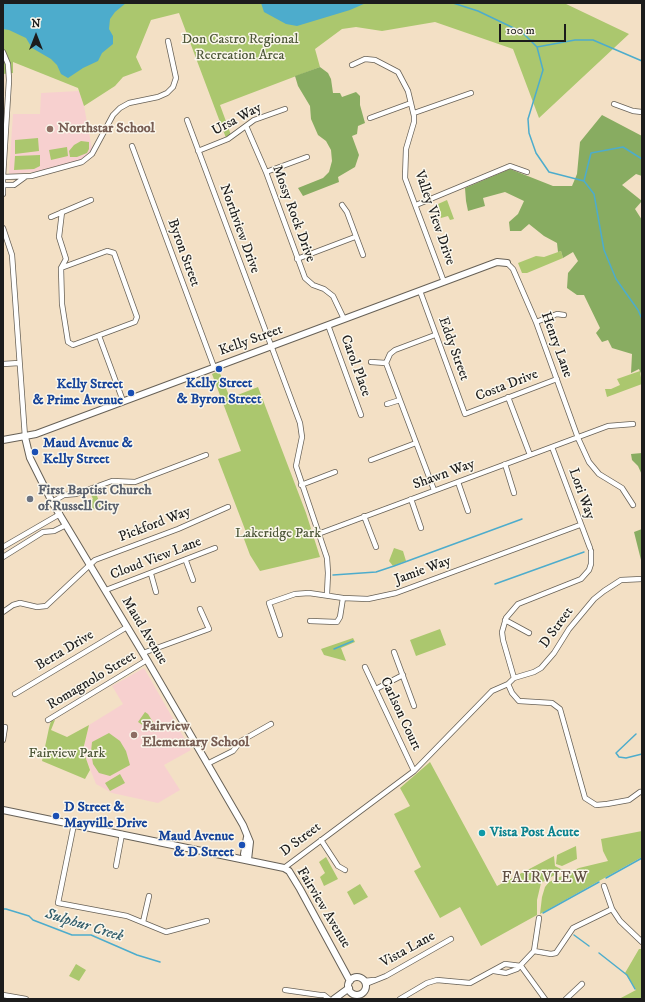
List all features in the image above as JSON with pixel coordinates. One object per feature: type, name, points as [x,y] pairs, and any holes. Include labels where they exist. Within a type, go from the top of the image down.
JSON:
[{"type":"street","points":[[3,177],[31,176],[82,162],[92,154],[113,115],[120,108],[129,103],[158,97],[167,93],[173,87],[176,78],[168,41]]},
{"type":"street","points":[[3,52],[8,64],[9,80],[3,194]]},
{"type":"street","name":"Valley View Drive","points":[[352,64],[365,59],[375,60],[398,72],[408,91],[414,113],[414,124],[406,149],[405,178],[444,282]]},
{"type":"street","points":[[3,78],[9,80]]},
{"type":"street","points":[[414,113],[470,93]]},
{"type":"street","points":[[370,118],[411,103]]},
{"type":"street","points":[[614,104],[632,111],[642,112]]},
{"type":"street","name":"Ursa Way","points":[[198,151],[228,139],[254,120],[285,109]]},
{"type":"street","name":"Northview Drive","points":[[187,120],[300,423],[302,437],[296,466],[301,485],[327,558],[327,594]]},
{"type":"street","name":"Mossy Rock Drive","points":[[246,126],[266,172],[305,278],[313,285],[324,289],[333,296],[344,319]]},
{"type":"street","name":"Byron Street","points":[[132,146],[214,367]]},
{"type":"street","points":[[266,172],[307,157]]},
{"type":"street","points":[[416,205],[510,166],[527,172]]},
{"type":"street","points":[[3,185],[14,185],[25,177]]},
{"type":"street","points":[[51,217],[91,200]]},
{"type":"street","points":[[342,205],[347,212],[355,237],[363,255]]},
{"type":"street","points":[[61,268],[107,251],[114,253],[138,317],[135,322],[100,336],[73,344],[68,342],[62,304],[61,268],[66,259],[58,237],[62,212]]},
{"type":"street","points":[[3,228],[12,255],[25,437]]},
{"type":"street","points":[[297,259],[355,237]]},
{"type":"street","name":"Kelly Street","points":[[3,440],[25,437],[497,262],[507,263]]},
{"type":"street","name":"Henry Lane","points":[[507,263],[513,269],[536,322],[578,438],[592,467],[599,474],[622,488],[632,505]]},
{"type":"street","name":"Eddy Street","points":[[420,291],[465,414]]},
{"type":"street","points":[[536,322],[557,314],[564,315]]},
{"type":"street","name":"Carol Place","points":[[328,325],[361,415]]},
{"type":"street","points":[[434,490],[386,363],[390,354],[395,350],[435,335]]},
{"type":"street","points":[[100,336],[123,401]]},
{"type":"street","points":[[371,362],[386,363]]},
{"type":"street","points":[[3,364],[19,363]]},
{"type":"street","name":"Costa Drive","points":[[465,414],[557,380]]},
{"type":"street","points":[[508,397],[530,455]]},
{"type":"street","points":[[387,404],[400,400]]},
{"type":"street","name":"Shawn Way","points":[[318,534],[616,424],[634,424]]},
{"type":"street","name":"Maud Avenue","points":[[25,437],[30,458],[52,502],[106,590],[243,825],[250,842],[248,860]]},
{"type":"street","points":[[372,460],[416,443]]},
{"type":"street","name":"Lori Way","points":[[505,620],[510,611],[518,604],[581,579],[589,570],[591,564],[590,550],[552,447]]},
{"type":"street","points":[[52,502],[64,495],[76,494],[112,481],[136,482],[206,455]]},
{"type":"street","points":[[505,464],[514,493]]},
{"type":"street","points":[[301,485],[334,472]]},
{"type":"street","points":[[458,482],[468,511]]},
{"type":"street","points":[[411,499],[421,528]]},
{"type":"street","name":"Pickford Way","points":[[90,564],[228,507]]},
{"type":"street","points":[[3,547],[60,514]]},
{"type":"street","points":[[364,516],[376,547]]},
{"type":"street","name":"Jamie Way","points":[[280,635],[269,603],[295,594],[327,594],[343,598],[368,599],[396,593],[580,524]]},
{"type":"street","points":[[3,557],[43,532],[54,531],[66,526]]},
{"type":"street","name":"Cloud View Lane","points":[[106,590],[186,561],[215,548]]},
{"type":"street","points":[[186,561],[193,580]]},
{"type":"street","points":[[3,612],[13,605],[20,603],[37,607],[46,606],[75,580],[90,564]]},
{"type":"street","points":[[151,574],[156,592]]},
{"type":"street","name":"D Street","points":[[3,810],[284,868],[414,771],[492,691],[508,684],[514,678],[534,672],[546,664],[569,629],[594,600],[604,591],[621,580],[642,579]]},
{"type":"street","points":[[310,621],[337,622],[340,617],[343,598]]},
{"type":"street","points":[[143,653],[209,629],[200,609]]},
{"type":"street","points":[[514,678],[502,640],[505,620],[529,633]]},
{"type":"street","name":"Berta Drive","points":[[15,694],[127,627]]},
{"type":"street","points":[[394,652],[414,706]]},
{"type":"street","name":"Romagnolo Street","points":[[48,720],[147,660]]},
{"type":"street","name":"Carlson Court","points":[[365,667],[414,771]]},
{"type":"street","points":[[376,689],[403,676]]},
{"type":"street","points":[[508,684],[512,693],[519,701],[552,703],[560,709],[585,798],[596,805],[607,804],[629,800],[640,792]]},
{"type":"street","points":[[207,764],[233,751],[241,741],[271,724]]},
{"type":"street","points":[[3,740],[6,727]]},
{"type":"street","points":[[74,824],[58,903],[127,916],[166,932],[207,921]]},
{"type":"street","points":[[116,866],[122,834]]},
{"type":"street","name":"Maud Avenue","points":[[247,837],[244,854],[248,860]]},
{"type":"street","points":[[322,840],[338,866],[345,870]]},
{"type":"street","points":[[250,849],[261,863]]},
{"type":"street","name":"Fairview Avenue","points":[[284,868],[289,871],[298,885],[352,979]]},
{"type":"street","points":[[604,886],[612,909],[620,921],[642,942]]},
{"type":"street","points":[[143,922],[149,896]]},
{"type":"street","points":[[534,951],[551,954],[556,953],[573,928],[612,909]]},
{"type":"street","points":[[494,971],[512,972],[534,951],[539,918]]},
{"type":"street","name":"Vista Lane","points":[[365,983],[386,976],[451,939]]},
{"type":"street","points":[[400,999],[433,982],[470,983],[505,964],[511,964],[520,966],[545,999]]},
{"type":"street","points":[[511,964],[512,972]]},
{"type":"street","points":[[350,990],[352,979],[360,978],[365,983],[359,995]]},
{"type":"street","points":[[566,999],[582,984]]},
{"type":"street","points":[[285,990],[320,996],[324,994],[329,999]]},
{"type":"street","points":[[350,990],[365,999]]},
{"type":"street","points":[[336,997],[350,990]]},
{"type":"street","points":[[3,995],[26,999]]},
{"type":"shaded area","name":"Northstar School","points":[[79,91],[84,106],[92,149],[82,160],[34,172],[9,174],[13,114],[40,114],[41,93]]},
{"type":"shaded area","name":"Fairview Elementary School","points":[[144,668],[191,750],[164,765],[180,790],[158,803],[112,793],[96,784],[83,751],[89,725],[123,704],[112,686]]},
{"type":"green space","name":"Don Castro Regional Recreation Area","points":[[3,3],[564,3],[629,34],[539,118],[513,49],[435,22],[382,31],[356,27],[342,29],[315,49],[320,67],[220,105],[231,135],[226,138],[179,13],[151,20],[136,57],[142,70],[123,77],[115,86],[84,106],[78,88],[13,62],[13,73],[3,74]]},
{"type":"green space","points":[[320,67],[328,73],[331,79],[333,93],[340,93],[342,97],[356,92],[360,96],[360,105],[365,123],[358,126],[357,134],[352,136],[359,155],[355,167],[338,177],[339,182],[303,196],[298,188],[323,178],[329,172],[332,161],[331,150],[326,141],[318,135],[311,119],[310,106],[298,86],[295,76]]},
{"type":"green space","points":[[602,115],[642,136],[642,176],[636,174],[622,185],[642,201],[635,209],[642,220],[642,376],[639,369],[631,373],[632,354],[612,348],[608,340],[602,342],[596,333],[600,328],[584,295],[577,295],[567,288],[568,273],[578,261],[573,252],[563,258],[561,251],[558,252],[557,243],[544,236],[529,224],[521,231],[510,231],[509,222],[518,214],[524,201],[505,192],[483,198],[485,206],[468,211],[466,201],[465,188],[510,169],[553,186],[572,186],[577,174],[580,142]]},
{"type":"green space","points":[[38,138],[39,151],[15,154],[15,140]]},
{"type":"green space","points":[[81,141],[89,142],[89,149],[87,153],[77,157],[70,157],[69,151],[74,145]]},
{"type":"green space","points":[[67,147],[68,156],[51,160],[49,150]]},
{"type":"green space","points":[[40,155],[40,166],[34,169],[14,170],[15,156]]},
{"type":"green space","points":[[447,200],[454,219],[450,220],[448,216],[441,218],[439,213],[437,213],[440,210],[438,204]]},
{"type":"green space","points":[[561,251],[563,258],[527,273],[522,273],[518,263],[536,256],[544,257]]},
{"type":"green space","name":"Lakeridge Park","points":[[219,371],[230,398],[258,387],[306,513],[320,557],[260,571],[250,555],[244,539],[246,532],[218,459],[241,451],[212,374]]},
{"type":"green space","points":[[640,371],[642,384],[607,397],[605,389],[611,389],[620,385],[617,379]]},
{"type":"green space","points":[[642,453],[642,475],[638,466],[632,460],[631,454]]},
{"type":"green space","points":[[96,493],[101,507],[88,511],[84,502],[93,499],[91,495]]},
{"type":"green space","points":[[642,529],[642,564],[634,532]]},
{"type":"green space","points":[[394,548],[403,551],[406,561],[393,566],[389,561]]},
{"type":"green space","points":[[440,629],[446,645],[416,656],[410,640]]},
{"type":"green space","points":[[353,638],[355,642],[341,648],[346,661],[324,655],[321,649]]},
{"type":"green space","points":[[145,712],[148,714],[156,727],[153,732],[138,722]]},
{"type":"green space","name":"Fairview Park","points":[[55,720],[51,730],[67,737],[89,725],[83,750],[90,770],[85,779],[42,761],[51,721]]},
{"type":"green space","points":[[109,733],[120,741],[126,751],[130,765],[110,776],[99,773],[93,764],[91,752],[92,742]]},
{"type":"green space","points":[[430,762],[497,886],[554,856],[555,866],[563,870],[541,883],[537,900],[537,915],[481,946],[460,907],[440,918],[414,871],[421,867],[394,814],[410,806],[400,788]]},
{"type":"green space","points":[[120,774],[125,783],[110,791],[105,783]]},
{"type":"green space","points":[[642,831],[642,857],[540,914],[542,897],[545,887],[549,882],[579,868],[608,861],[603,851],[601,839]]},
{"type":"green space","points":[[576,846],[577,859],[562,866],[556,864],[557,855]]},
{"type":"green space","points":[[326,857],[338,879],[324,886],[320,877],[325,873],[319,862]]},
{"type":"green space","points":[[360,884],[368,897],[354,905],[347,892]]},
{"type":"green space","points":[[639,949],[642,949],[642,999],[619,999],[636,990],[625,973]]},
{"type":"green space","points":[[76,964],[86,970],[79,981],[69,976]]},
{"type":"water","points":[[3,3],[126,3],[115,12],[110,19],[109,29],[113,36],[113,44],[102,53],[98,61],[83,68],[68,78],[61,74],[57,65],[51,59],[32,48],[26,38],[9,30],[3,29]]},
{"type":"water","points":[[261,3],[366,3],[350,10],[297,26],[286,24],[264,12]]},
{"type":"waterway","points":[[453,3],[478,11],[522,32],[537,47],[543,70],[528,119],[529,133],[536,153],[549,172],[584,181],[594,194],[604,250],[616,279],[638,310],[642,319]]},
{"type":"waterway","points":[[537,47],[575,40],[593,40],[642,61]]},
{"type":"waterway","points":[[584,181],[591,153],[623,147],[642,159]]},
{"type":"waterway","points":[[333,575],[376,572],[522,519]]},
{"type":"waterway","points":[[495,584],[584,552]]},
{"type":"waterway","points":[[334,649],[353,641]]},
{"type":"waterway","points":[[636,734],[616,753],[619,757],[626,758],[642,754]]},
{"type":"waterway","points":[[606,878],[642,858]]},
{"type":"waterway","points":[[543,913],[599,882]]},
{"type":"waterway","name":"Sulphur Creek","points":[[3,909],[29,916],[33,920],[72,935],[91,935],[137,955],[160,962]]},
{"type":"waterway","points":[[574,935],[589,946]]},
{"type":"waterway","points":[[599,953],[627,975],[635,989]]},
{"type":"place","name":"Northstar School","points":[[50,129]]},
{"type":"place","name":"Kelly Street & Byron Street","points":[[219,369]]},
{"type":"place","name":"Kelly Street & Prime Avenue","points":[[131,393]]},
{"type":"place","name":"Maud Avenue & Kelly Street","points":[[35,452]]},
{"type":"place","name":"First Baptist Church of Russell City","points":[[30,499]]},
{"type":"place","name":"Fairview Elementary School","points":[[134,735]]},
{"type":"place","name":"D Street & Mayville Drive","points":[[56,816]]},
{"type":"place","name":"Vista Post Acute","points":[[482,833]]},
{"type":"place","name":"Maud Avenue & D Street","points":[[242,845]]},
{"type":"district","name":"FAIRVIEW","points":[[545,879]]}]
